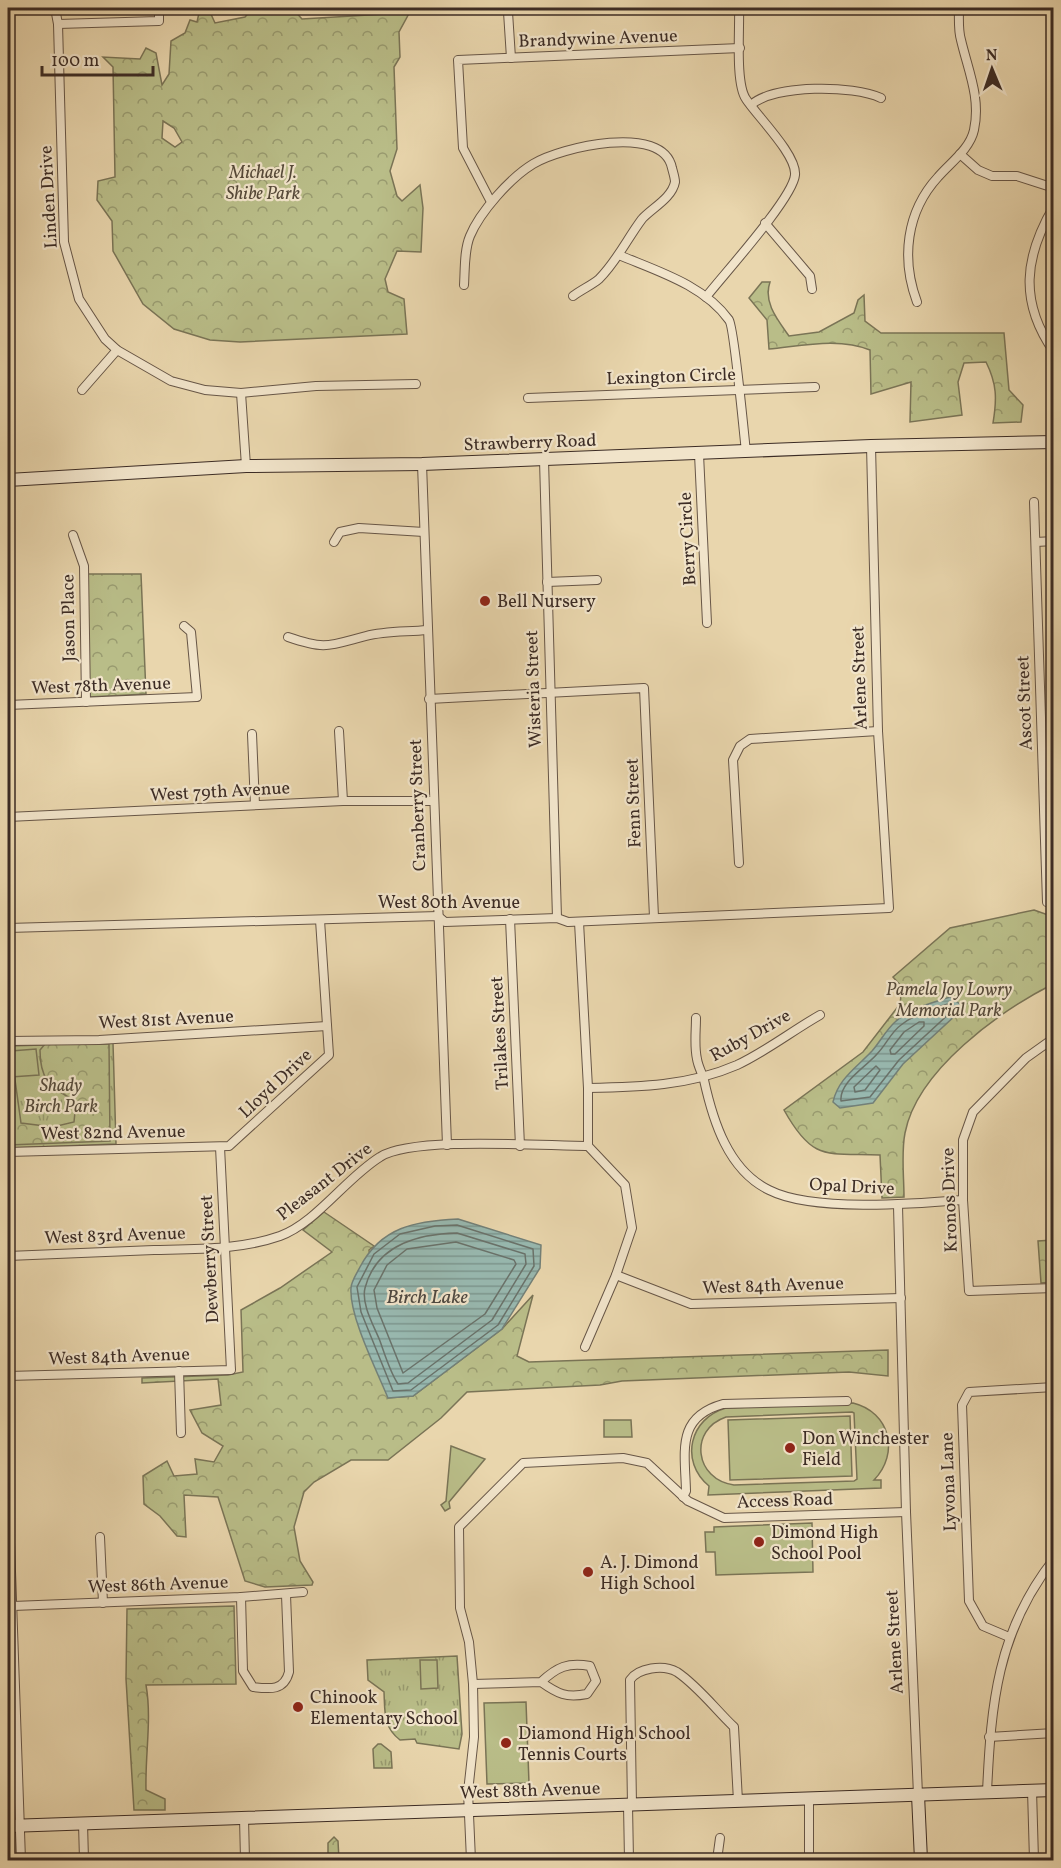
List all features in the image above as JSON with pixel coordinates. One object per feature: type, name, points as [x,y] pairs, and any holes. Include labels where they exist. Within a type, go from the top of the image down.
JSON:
[{"type":"street","name":"Linden Drive","points":[[55,8],[58,24],[64,242],[79,299],[105,339],[117,350],[171,381],[205,390],[241,393],[316,386],[416,384]]},
{"type":"street","points":[[58,24],[159,21],[159,8]]},
{"type":"street","points":[[706,297],[765,224],[792,185],[794,165],[744,97],[741,84],[739,8]]},
{"type":"street","points":[[917,302],[908,271],[908,238],[923,199],[936,179],[960,154],[974,133],[977,106],[960,37],[959,8]]},
{"type":"street","points":[[508,12],[511,58]]},
{"type":"street","name":"Brandywine Avenue","points":[[491,202],[463,148],[458,60],[740,48]]},
{"type":"street","points":[[751,105],[758,99],[780,91],[865,91],[881,98]]},
{"type":"street","points":[[464,285],[470,236],[491,202],[533,164],[579,148],[615,142],[641,142],[663,150],[671,162],[675,182],[668,195],[643,218],[619,255],[599,280],[573,296]]},
{"type":"street","points":[[960,154],[978,170],[992,176],[1017,176],[1053,188]]},
{"type":"street","points":[[1053,206],[1041,228],[1029,273],[1030,296],[1036,323],[1053,352]]},
{"type":"street","points":[[765,224],[810,276],[812,289]]},
{"type":"street","points":[[619,255],[686,284],[706,297],[730,321],[746,452]]},
{"type":"street","points":[[82,390],[117,350]]},
{"type":"street","name":"Lexington Circle","points":[[528,398],[815,387]]},
{"type":"street","points":[[241,393],[246,466]]},
{"type":"street","name":"Strawberry Road","points":[[8,480],[246,466],[422,464],[871,446],[1053,442]]},
{"type":"street","name":"Arlene Street","points":[[871,446],[878,731],[889,908]]},
{"type":"street","name":"Berry Circle","points":[[699,454],[707,623]]},
{"type":"street","name":"Wisteria Street","points":[[544,460],[557,918]]},
{"type":"street","name":"Cranberry Street","points":[[422,464],[447,1145]]},
{"type":"street","name":"Ascot Street","points":[[1034,502],[1047,902]]},
{"type":"street","points":[[334,542],[340,532],[359,528],[424,532]]},
{"type":"street","name":"Jason Place","points":[[73,535],[84,566],[86,702]]},
{"type":"street","points":[[1036,542],[1053,541]]},
{"type":"street","points":[[547,582],[597,580]]},
{"type":"street","name":"West 78th Avenue","points":[[8,705],[196,698],[191,632],[184,626]]},
{"type":"street","points":[[288,637],[312,646],[342,645],[366,636],[427,630]]},
{"type":"street","name":"Fenn Street","points":[[549,694],[645,688],[654,917]]},
{"type":"street","points":[[429,699],[549,694]]},
{"type":"street","points":[[339,731],[343,801]]},
{"type":"street","points":[[740,863],[733,760],[740,746],[750,739],[878,731]]},
{"type":"street","points":[[252,734],[255,805]]},
{"type":"street","points":[[1042,754],[1053,754]]},
{"type":"street","name":"West 79th Avenue","points":[[8,817],[343,801],[434,801]]},
{"type":"street","name":"West 80th Avenue","points":[[8,928],[438,916],[445,922],[557,918],[568,922],[579,922],[889,908]]},
{"type":"street","name":"Lloyd Drive","points":[[220,1147],[229,1146],[245,1133],[329,1055],[320,920]]},
{"type":"street","name":"Trilakes Street","points":[[510,920],[520,1146]]},
{"type":"street","points":[[579,922],[588,1088],[588,1146],[625,1185],[632,1228],[616,1275],[585,1347]]},
{"type":"street","name":"Ruby Drive","points":[[588,1088],[648,1087],[704,1078],[738,1064],[820,1015]]},
{"type":"street","name":"Opal Drive","points":[[696,1018],[696,1058],[704,1078],[709,1110],[727,1148],[747,1176],[769,1191],[803,1202],[898,1206],[963,1200]]},
{"type":"street","name":"West 81st Avenue","points":[[8,1041],[99,1040],[327,1026]]},
{"type":"street","name":"Kronos Drive","points":[[1053,1038],[1026,1058],[973,1112],[963,1140],[963,1200],[969,1291],[1053,1288]]},
{"type":"street","name":"Pleasant Drive","points":[[224,1248],[282,1235],[298,1226],[382,1155],[401,1148],[447,1145],[588,1146]]},
{"type":"street","name":"West 82nd Avenue","points":[[8,1152],[86,1148],[220,1147]]},
{"type":"street","name":"Dewberry Street","points":[[220,1147],[231,1370]]},
{"type":"street","name":"Arlene Street","points":[[898,1206],[906,1512],[921,1860]]},
{"type":"street","name":"West 83rd Avenue","points":[[8,1256],[224,1248]]},
{"type":"street","name":"West 84th Avenue","points":[[616,1275],[691,1304],[901,1298]]},
{"type":"street","name":"West 84th Avenue","points":[[8,1376],[231,1370]]},
{"type":"street","points":[[179,1371],[181,1433]]},
{"type":"street","name":"Lyvona Lane","points":[[1009,1637],[983,1626],[969,1601],[962,1405],[969,1392],[1053,1387]]},
{"type":"street","points":[[683,1497],[686,1491],[686,1433],[693,1420],[707,1408],[723,1404],[847,1401]]},
{"type":"street","name":"Access Road","points":[[473,1684],[469,1642],[460,1608],[459,1527],[523,1463],[631,1460],[647,1463],[683,1497],[724,1518],[906,1512]]},
{"type":"street","points":[[8,1485],[13,1606],[13,1826],[21,1860]]},
{"type":"street","points":[[100,1537],[104,1604]]},
{"type":"street","points":[[987,1791],[990,1718],[1009,1637],[1022,1609],[1053,1559]]},
{"type":"street","name":"West 86th Avenue","points":[[13,1606],[104,1604],[286,1595],[303,1592]]},
{"type":"street","points":[[241,1597],[243,1671],[253,1687],[269,1689],[279,1688],[286,1682],[289,1672],[286,1595]]},
{"type":"street","points":[[471,1860],[469,1810],[474,1737],[473,1684],[541,1682],[557,1694],[569,1697],[586,1694],[596,1681],[590,1666],[573,1663],[556,1668],[541,1682]]},
{"type":"street","points":[[629,1860],[630,1680],[635,1673],[646,1669],[664,1669],[678,1673],[734,1727],[738,1801]]},
{"type":"street","points":[[989,1737],[1053,1733]]},
{"type":"street","points":[[1032,1790],[1034,1860]]},
{"type":"street","name":"West 88th Avenue","points":[[13,1826],[1053,1790]]},
{"type":"street","points":[[809,1799],[809,1860]]},
{"type":"street","points":[[244,1818],[245,1860]]},
{"type":"street","points":[[83,1823],[84,1860]]},
{"type":"street","points":[[717,1860],[720,1838]]},
{"type":"green space","name":"Michael J. Shibe Park","points":[[253,8],[292,8],[302,19],[385,14],[393,8],[412,8],[399,32],[400,57],[394,67],[397,149],[390,171],[397,196],[402,201],[420,185],[423,208],[421,252],[397,251],[385,279],[388,292],[404,299],[407,334],[240,342],[210,340],[174,329],[143,304],[113,251],[112,221],[97,200],[98,181],[115,177],[113,67],[103,57],[140,59],[146,48],[156,53],[162,85],[169,74],[171,41],[185,33],[190,20],[197,22],[199,13],[210,12],[215,23],[245,17]],"holes":[[[163,121],[174,128],[182,142],[175,147],[162,138]]]},
{"type":"green space","points":[[762,282],[770,282],[768,296],[770,303],[789,336],[819,332],[854,313],[858,300],[864,295],[865,321],[881,333],[1004,333],[1009,390],[1023,405],[1021,422],[993,423],[995,392],[986,362],[964,363],[958,382],[962,415],[910,422],[911,382],[871,394],[870,350],[833,343],[769,349],[767,320],[749,298]]},
{"type":"green space","points":[[86,574],[141,574],[146,694],[89,697]]},
{"type":"green space","name":"Pamela Joy Lowry Memorial Park","points":[[1034,910],[1048,915],[1053,913],[1054,972],[1051,973],[1053,984],[986,1026],[943,1065],[926,1087],[913,1110],[905,1133],[904,1197],[882,1198],[880,1155],[834,1154],[813,1147],[794,1127],[784,1110],[863,1052],[900,1004],[902,987],[893,977],[950,928]]},
{"type":"green space","name":"Shady Birch Park","points":[[113,1043],[116,1144],[8,1148],[8,1046]]},
{"type":"green space","name":"Shady Birch Park","points":[[45,1044],[109,1044],[110,1141],[8,1145],[8,1052],[11,1051],[21,1123],[53,1127],[74,1122],[76,1102],[54,1087],[42,1069],[40,1050]]},
{"type":"green space","points":[[36,1049],[39,1075],[11,1077],[8,1059],[11,1051]]},
{"type":"green space","points":[[324,1212],[374,1246],[369,1250],[388,1398],[413,1396],[502,1329],[533,1295],[517,1356],[529,1362],[888,1350],[888,1376],[849,1372],[622,1381],[600,1385],[467,1392],[441,1418],[388,1460],[351,1460],[314,1482],[304,1492],[294,1527],[300,1561],[313,1582],[312,1585],[265,1587],[245,1581],[218,1497],[184,1495],[186,1537],[177,1536],[160,1516],[144,1504],[143,1476],[167,1461],[174,1476],[197,1474],[195,1459],[214,1462],[223,1446],[202,1433],[190,1410],[221,1405],[218,1379],[142,1383],[142,1378],[228,1375],[243,1372],[241,1310],[280,1288],[332,1252],[303,1230]]},
{"type":"green space","points":[[1053,1240],[1053,1282],[1041,1283],[1038,1241]]},
{"type":"green space","points":[[853,1403],[866,1408],[883,1424],[887,1435],[889,1446],[887,1458],[874,1480],[881,1480],[881,1488],[708,1495],[709,1486],[694,1465],[693,1441],[704,1421],[714,1413],[726,1408]],"holes":[[[854,1413],[857,1479],[854,1481],[734,1485],[721,1481],[704,1465],[701,1454],[706,1432],[714,1423],[726,1417]]]},
{"type":"green space","name":"Don Winchester Field","points":[[850,1416],[852,1476],[730,1480],[728,1420]]},
{"type":"green space","points":[[604,1420],[631,1420],[632,1437],[604,1437]]},
{"type":"green space","points":[[451,1446],[485,1459],[449,1502],[450,1508],[445,1511],[441,1505],[446,1501]]},
{"type":"green space","name":"Dimond High School Pool","points":[[812,1523],[813,1572],[716,1575],[715,1552],[706,1552],[705,1532],[714,1532],[714,1527]]},
{"type":"green space","points":[[234,1606],[236,1684],[146,1685],[148,1711],[146,1790],[165,1799],[165,1810],[134,1810],[126,1679],[127,1609]]},
{"type":"green space","points":[[457,1656],[462,1734],[459,1749],[417,1743],[415,1739],[400,1740],[390,1730],[388,1724],[384,1692],[368,1680],[367,1660]]},
{"type":"green space","points":[[420,1660],[437,1660],[438,1688],[421,1689]]},
{"type":"green space","name":"Diamond High School Tennis Courts","points":[[526,1702],[529,1783],[487,1784],[484,1703]]},
{"type":"green space","points":[[378,1744],[391,1752],[392,1768],[374,1768],[373,1749]]},
{"type":"green space","points":[[334,1837],[338,1841],[339,1860],[328,1860],[328,1843]]},
{"type":"water","points":[[950,997],[960,1004],[958,1013],[903,1064],[873,1103],[840,1108],[833,1102],[843,1080],[872,1051],[895,1022],[914,1010]]},
{"type":"water","name":"Birch Lake","points":[[458,1219],[541,1245],[540,1268],[502,1329],[413,1396],[388,1398],[354,1313],[352,1283],[368,1254],[389,1235],[414,1225]]},
{"type":"place","name":"Bell Nursery","points":[[485,601]]},
{"type":"place","name":"Don Winchester Field","points":[[790,1448]]},
{"type":"place","name":"Dimond High School Pool","points":[[759,1542]]},
{"type":"place","name":"A. J. Dimond High School","points":[[588,1572]]},
{"type":"place","name":"Chinook Elementary School","points":[[298,1707]]},
{"type":"place","name":"Diamond High School Tennis Courts","points":[[506,1743]]}]
